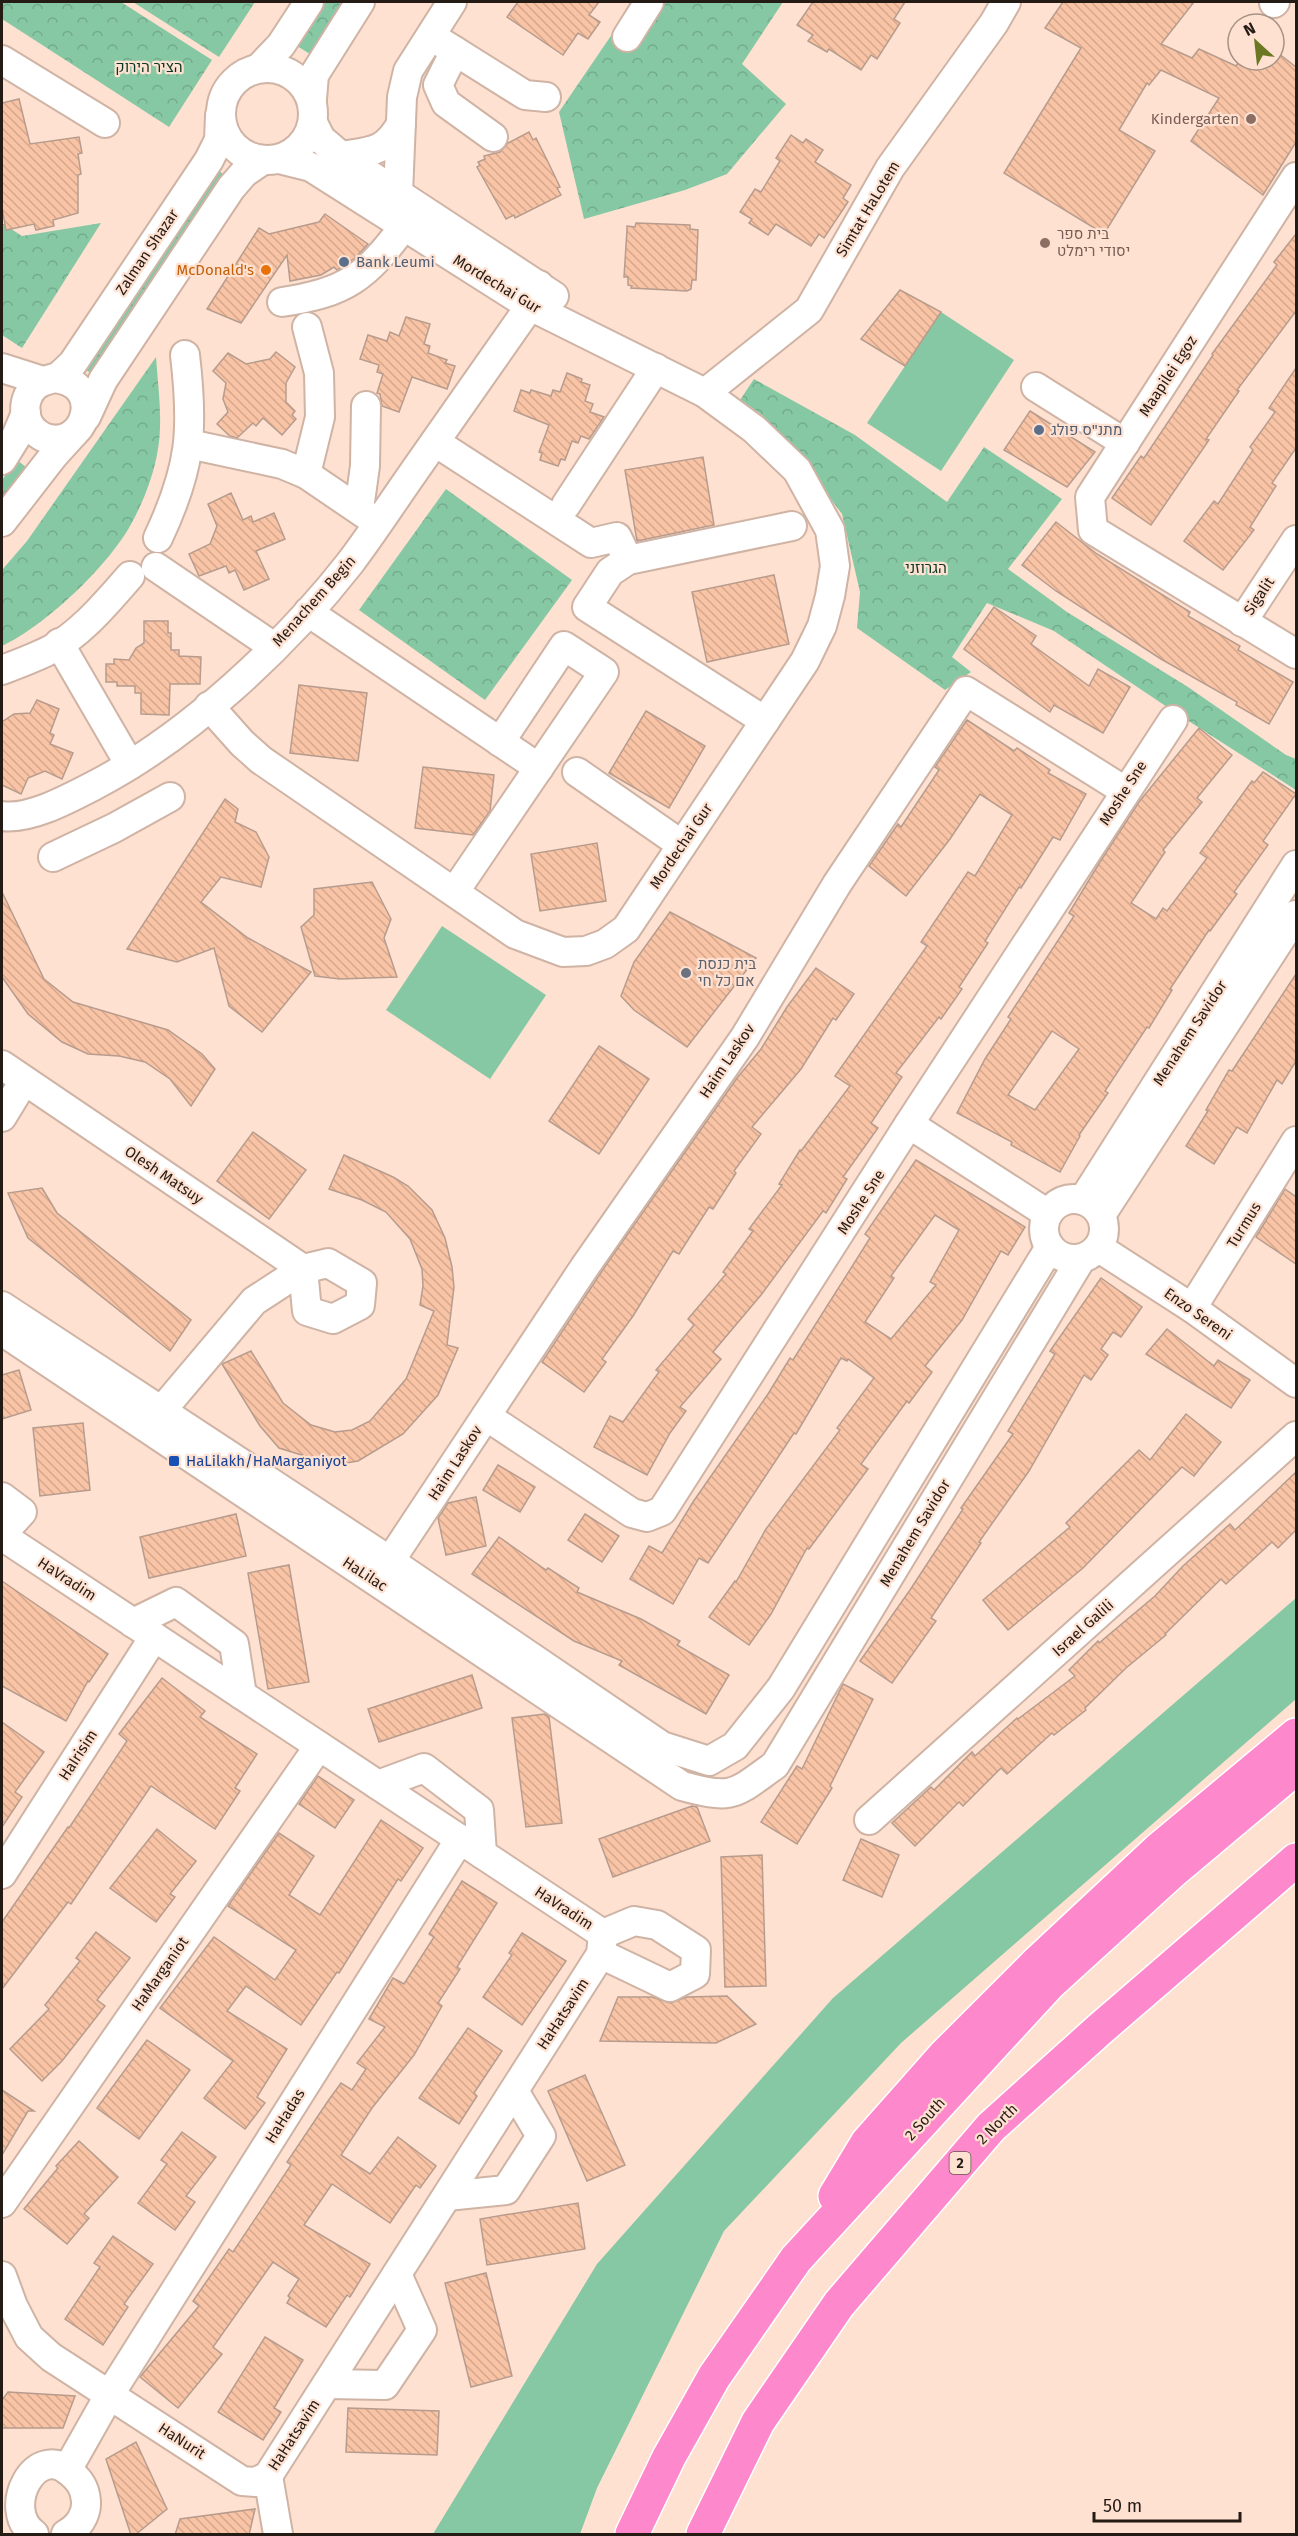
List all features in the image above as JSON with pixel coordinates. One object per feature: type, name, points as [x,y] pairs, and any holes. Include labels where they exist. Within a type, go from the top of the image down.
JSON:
[{"type":"highway","points":[[796,2259],[867,2143],[944,2056],[1038,1962],[1158,1850],[1296,1735]]},
{"type":"highway","name":"2 South","points":[[632,2535],[669,2457],[714,2377],[796,2259],[1048,1984],[1173,1871],[1296,1768]]},
{"type":"highway","name":"2 North","points":[[703,2535],[758,2422],[839,2304],[991,2127],[1100,2029],[1296,1860]]},
{"type":"highway","points":[[1100,2029],[1296,1881]]},
{"type":"street","points":[[259,68],[281,45],[309,2]]},
{"type":"street","points":[[2,522],[54,454],[80,425],[103,380],[231,188],[244,173],[271,159],[294,152],[302,144],[311,130],[314,75],[360,2]]},
{"type":"street","points":[[398,194],[402,97],[408,71],[452,2]]},
{"type":"street","points":[[627,37],[649,2]]},
{"type":"street","name":"Simtat HaLotem","points":[[705,393],[809,310],[890,168],[994,23],[1006,2]]},
{"type":"street","points":[[430,36],[525,95],[546,97]]},
{"type":"street","points":[[455,51],[438,85],[446,103],[493,137]]},
{"type":"street","points":[[2,60],[105,123]]},
{"type":"street","points":[[271,159],[247,156],[232,145],[224,131],[220,115],[223,99],[231,84],[244,74],[259,68],[275,67],[290,73],[303,83],[312,111]]},
{"type":"street","name":"Mordechai Gur","points":[[312,111],[321,139],[341,156],[398,194],[534,295]]},
{"type":"street","name":"Zalman Shazar","points":[[48,380],[73,363],[209,160],[219,140],[220,115]]},
{"type":"street","points":[[341,156],[375,150],[392,140],[401,124]]},
{"type":"street","name":"Mordechai Gur","points":[[209,706],[242,743],[261,760],[515,934],[563,952],[586,951],[605,944],[626,929],[805,661],[822,626],[835,566],[830,530],[797,470],[754,429],[705,393],[656,368],[534,295],[404,226],[310,167],[271,159]]},
{"type":"street","name":"Maapilei Egoz","points":[[1296,177],[1090,497],[1093,530],[1296,654]]},
{"type":"street","points":[[282,302],[311,298],[340,287],[364,273],[379,259],[404,226]]},
{"type":"street","name":"Menachem Begin","points":[[2,816],[11,818],[49,807],[94,786],[174,736],[245,676],[308,612],[350,563],[368,516],[435,442],[534,295]]},
{"type":"street","points":[[306,474],[320,417],[319,373],[307,327]]},
{"type":"street","points":[[158,538],[174,505],[184,472],[189,444],[191,403],[185,355]]},
{"type":"street","points":[[2,368],[48,380],[65,379],[75,384],[86,403],[80,425],[63,438],[53,440],[44,437],[33,429],[26,410],[2,375]]},
{"type":"street","points":[[566,505],[656,368]]},
{"type":"street","points":[[2,460],[15,439],[30,392],[48,380]]},
{"type":"street","points":[[1036,387],[1125,443]]},
{"type":"street","points":[[366,406],[365,466],[368,516]]},
{"type":"street","points":[[435,442],[591,543],[618,537],[627,560]]},
{"type":"street","points":[[189,444],[282,464],[306,474],[368,516]]},
{"type":"street","points":[[765,721],[587,608],[610,572],[627,560],[792,526]]},
{"type":"street","name":"Sigalit","points":[[1242,622],[1296,540]]},
{"type":"street","points":[[2,670],[52,649],[143,571],[274,647]]},
{"type":"street","points":[[308,612],[539,768]]},
{"type":"street","points":[[59,643],[130,765]]},
{"type":"street","points":[[455,891],[604,672],[564,646],[500,742]]},
{"type":"street","name":"Haim Laskov","points":[[383,1572],[584,1268],[745,1037],[837,884],[966,691],[1125,790]]},
{"type":"street","name":"Moshe Sne","points":[[486,1416],[632,1513],[647,1517],[662,1511],[909,1124],[1125,790],[1173,720]]},
{"type":"street","points":[[577,772],[682,845]]},
{"type":"street","points":[[94,786],[114,828]]},
{"type":"street","points":[[53,857],[114,828],[170,797]]},
{"type":"street","name":"Menahem Savidor","points":[[1092,1208],[1296,866]]},
{"type":"street","name":"Menahem Savidor","points":[[1092,1208],[1296,915]]},
{"type":"street","name":"Olesh Matsuy","points":[[2,1117],[13,1073],[303,1269],[254,1301],[162,1410]]},
{"type":"street","points":[[909,1124],[1048,1214]]},
{"type":"street","name":"Turmus","points":[[1192,1308],[1296,1141]]},
{"type":"street","points":[[1067,1200],[1092,1208],[1105,1232],[1090,1253],[1064,1258],[1050,1247],[1044,1231],[1048,1214],[1053,1208],[1067,1200]]},
{"type":"street","name":"HaLilac","points":[[2,1331],[662,1746],[709,1761],[735,1746],[781,1688],[1050,1247]]},
{"type":"street","name":"Menahem Savidor","points":[[736,1793],[775,1765],[1090,1253]]},
{"type":"street","name":"Enzo Sereni","points":[[1090,1253],[1192,1308],[1296,1383]]},
{"type":"street","name":"HaLilac","points":[[2,1306],[162,1410],[682,1786],[712,1794],[736,1793]]},
{"type":"street","name":"Israel Galili","points":[[869,1820],[1296,1436]]},
{"type":"street","name":"HaVradim","points":[[2,1497],[22,1512],[2,1535],[471,1846],[602,1944]]},
{"type":"street","points":[[143,1630],[176,1602],[234,1644],[242,1695]]},
{"type":"street","name":"HaIrisim","points":[[2,1874],[143,1630]]},
{"type":"street","name":"HaMarganiot","points":[[2,2203],[319,1746]]},
{"type":"street","points":[[378,1785],[424,1768],[479,1810],[471,1846]]},
{"type":"street","name":"HaHadas","points":[[110,2394],[471,1846]]},
{"type":"street","name":"HaHatsavim","points":[[262,2479],[327,2384],[514,2091],[602,1944]]},
{"type":"street","points":[[447,2196],[506,2190],[541,2136],[514,2091]]},
{"type":"street","name":"HaHatsavim","points":[[327,2384],[386,2385],[422,2330],[397,2274]]},
{"type":"street","name":"HaNurit","points":[[2,2276],[13,2306],[29,2337],[51,2356],[242,2481],[262,2479]]},
{"type":"street","points":[[67,2470],[110,2394]]},
{"type":"street","points":[[34,2535],[20,2523],[15,2513],[14,2501],[18,2485],[30,2471],[42,2466],[55,2466],[67,2470],[81,2482],[86,2494],[86,2506],[80,2523],[66,2535]]},
{"type":"street","points":[[262,2479],[278,2535]]},
{"type":"green space","name":"הציר הירוק","points":[[2,2],[121,2],[212,60],[169,127],[2,19]]},
{"type":"green space","points":[[133,2],[255,2],[219,57]]},
{"type":"green space","points":[[326,2],[344,2],[310,54],[297,46]]},
{"type":"green space","points":[[634,2],[783,2],[742,64],[786,104],[727,174],[685,190],[584,219],[559,112]]},
{"type":"green space","points":[[215,168],[227,177],[94,375],[81,367]]},
{"type":"green space","points":[[2,223],[22,236],[101,223],[22,348],[2,335]]},
{"type":"green space","points":[[941,312],[1014,360],[941,471],[867,423]]},
{"type":"green space","points":[[156,357],[160,415],[158,449],[151,479],[135,517],[120,542],[74,594],[37,625],[2,646],[2,570],[27,541]]},
{"type":"green space","name":"הגרוזני","points":[[754,379],[855,435],[947,502],[984,447],[1062,499],[1008,569],[1067,612],[1188,687],[1286,755],[1296,759],[1296,790],[1054,631],[987,603],[952,657],[971,672],[945,690],[857,628],[860,592],[842,514],[794,450],[761,414],[740,400]]},
{"type":"green space","points":[[17,460],[31,471],[2,508],[2,480]]},
{"type":"green space","points":[[446,489],[572,580],[485,700],[359,610]]},
{"type":"green space","points":[[442,926],[546,995],[490,1079],[386,1010]]},
{"type":"green space","points":[[1296,1598],[1296,1699],[901,2043],[724,2231],[597,2488],[580,2534],[433,2534],[597,2264],[833,1998]]},
{"type":"building","points":[[518,2],[599,2],[589,15],[600,22],[588,39],[578,33],[563,55],[507,17]]},
{"type":"building","points":[[813,2],[905,2],[894,19],[900,23],[877,59],[871,55],[861,70],[829,49],[827,52],[808,41],[813,35],[797,25]]},
{"type":"building","points":[[1063,2],[1194,2],[1161,44],[1192,58],[1199,49],[1226,61],[1226,72],[1286,72],[1286,59],[1296,67],[1296,142],[1263,195],[1191,141],[1219,98],[1161,70],[1149,85],[1147,83],[1119,130],[1155,151],[1104,234],[1004,173],[1081,48],[1045,28]]},
{"type":"building","points":[[19,99],[30,144],[79,137],[82,153],[78,154],[81,174],[78,175],[78,213],[53,220],[54,226],[36,230],[34,224],[6,230],[2,208],[2,103]]},
{"type":"building","points":[[529,132],[533,140],[536,138],[560,187],[557,188],[561,195],[515,218],[514,215],[506,219],[477,167],[480,165],[478,162],[485,159],[484,156],[500,152],[508,143]]},
{"type":"building","points":[[791,135],[803,143],[806,139],[823,150],[815,162],[851,185],[843,198],[848,202],[824,238],[819,234],[811,246],[776,224],[768,235],[749,223],[752,219],[740,212],[755,189],[761,192],[780,161],[776,158]]},
{"type":"building","points":[[325,214],[368,244],[355,258],[337,270],[334,267],[321,275],[290,281],[287,255],[241,323],[207,309],[259,228],[269,234],[319,222]]},
{"type":"building","points":[[636,223],[690,225],[690,229],[698,230],[696,280],[692,280],[691,289],[687,291],[631,288],[632,286],[628,285],[628,277],[624,277],[627,226],[635,227]]},
{"type":"building","points":[[1296,234],[1296,311],[1237,390],[1239,391],[1206,439],[1209,440],[1151,525],[1112,498],[1141,456],[1144,458],[1212,354],[1277,265],[1274,262]]},
{"type":"building","points":[[900,290],[941,312],[905,366],[861,339]]},
{"type":"building","points":[[406,317],[430,324],[424,344],[430,346],[428,353],[447,360],[445,363],[455,366],[447,389],[412,377],[399,412],[382,406],[380,394],[377,393],[383,374],[377,372],[379,365],[360,359],[368,335],[387,341],[390,332],[399,336]]},
{"type":"building","points":[[276,352],[295,367],[286,383],[286,402],[295,411],[292,415],[296,419],[282,435],[263,418],[256,426],[253,423],[237,438],[230,436],[217,424],[228,412],[223,399],[226,383],[213,371],[228,353],[246,364],[270,359]]},
{"type":"building","points":[[1296,368],[1296,448],[1272,483],[1276,486],[1250,527],[1254,530],[1223,570],[1184,541],[1214,501],[1218,504],[1253,450],[1250,447],[1275,412],[1269,408]]},
{"type":"building","points":[[567,373],[590,385],[585,401],[593,404],[590,412],[604,417],[589,439],[581,436],[578,443],[572,441],[565,460],[561,459],[558,466],[540,460],[542,453],[539,452],[549,425],[514,411],[521,390],[530,393],[531,390],[551,396],[553,390],[560,392]]},
{"type":"building","name":"מתנ\"ס פולג","points":[[1030,411],[1095,452],[1067,487],[1004,450]]},
{"type":"building","points":[[703,457],[714,525],[637,541],[625,470]]},
{"type":"building","points":[[231,493],[243,520],[251,516],[253,522],[274,513],[285,539],[256,551],[269,579],[244,590],[235,570],[229,573],[226,566],[199,576],[189,554],[210,544],[217,526],[208,504]]},
{"type":"building","points":[[1056,522],[1097,554],[1190,612],[1188,616],[1240,646],[1238,650],[1293,682],[1269,724],[1236,705],[1237,702],[1161,659],[1056,591],[1022,565]]},
{"type":"building","points":[[774,575],[789,644],[707,662],[692,592]]},
{"type":"building","points":[[994,607],[1036,636],[1031,644],[1089,686],[1098,669],[1130,687],[1103,733],[1054,705],[1050,712],[964,649]]},
{"type":"building","points":[[144,621],[168,621],[171,650],[179,650],[179,656],[201,657],[200,684],[170,684],[169,715],[141,714],[141,693],[135,693],[135,686],[117,686],[117,682],[106,682],[106,664],[114,664],[114,659],[129,660],[136,648],[144,643]]},
{"type":"building","points":[[299,685],[367,693],[358,761],[290,753]]},
{"type":"building","points":[[37,700],[59,709],[50,733],[54,735],[50,744],[73,753],[62,779],[45,771],[28,778],[21,794],[2,785],[2,722],[14,714],[30,713]]},
{"type":"building","points":[[646,711],[705,746],[669,808],[609,773]]},
{"type":"building","points":[[967,720],[1014,751],[1017,748],[1050,770],[1048,773],[1086,794],[1060,840],[1053,837],[1021,888],[1019,887],[985,941],[988,943],[959,987],[962,989],[941,1019],[939,1017],[896,1073],[902,1077],[871,1123],[878,1128],[843,1177],[847,1179],[826,1213],[823,1211],[761,1295],[713,1352],[721,1359],[680,1407],[686,1411],[670,1433],[647,1475],[594,1447],[610,1416],[623,1422],[659,1372],[656,1370],[694,1325],[688,1319],[726,1274],[723,1272],[753,1231],[749,1229],[782,1185],[779,1184],[800,1150],[850,1086],[835,1076],[927,946],[921,942],[968,872],[975,876],[1012,815],[980,794],[950,839],[906,896],[869,866],[898,824],[901,827],[939,770],[935,767]]},
{"type":"building","points":[[1199,728],[1232,755],[1197,798],[1202,802],[1163,850],[1165,852],[1131,903],[1156,919],[1163,908],[1167,911],[1207,858],[1200,853],[1252,781],[1254,783],[1263,772],[1296,794],[1263,841],[1268,845],[1234,892],[1237,894],[1209,930],[1170,989],[1172,990],[1149,1028],[1147,1027],[1105,1091],[1108,1093],[1079,1135],[1060,1172],[1011,1145],[1012,1142],[957,1113],[985,1059],[1011,1019],[1008,1017],[1074,916],[1069,913],[1139,802]],"holes":[[[1052,1031],[1079,1049],[1035,1110],[1008,1095]]]},
{"type":"building","points":[[423,767],[494,775],[490,811],[473,835],[415,828]]},
{"type":"building","points":[[225,799],[238,809],[235,822],[256,832],[269,857],[261,887],[221,877],[201,902],[248,938],[311,972],[262,1032],[229,1006],[214,948],[177,962],[127,949]]},
{"type":"building","points":[[597,843],[606,901],[540,911],[531,854]]},
{"type":"building","points":[[372,882],[391,919],[384,938],[397,977],[340,979],[315,976],[301,927],[314,915],[314,889]]},
{"type":"building","points":[[2,892],[44,979],[73,1002],[168,1030],[202,1054],[215,1069],[191,1106],[170,1079],[145,1062],[119,1056],[88,1054],[62,1042],[28,1014],[2,977]]},
{"type":"building","name":"בית כנסת אם כל חי","points":[[670,912],[756,958],[687,1047],[634,1010],[621,996],[634,962]]},
{"type":"building","points":[[816,968],[854,994],[836,1020],[833,1018],[801,1069],[752,1127],[761,1134],[734,1171],[736,1173],[713,1209],[709,1207],[679,1254],[673,1251],[633,1316],[602,1359],[606,1362],[584,1392],[542,1362],[606,1265],[737,1078],[761,1049],[787,1007]]},
{"type":"building","points":[[1296,974],[1296,1061],[1282,1084],[1277,1080],[1247,1133],[1237,1127],[1214,1164],[1186,1146],[1208,1111],[1206,1110],[1229,1070],[1232,1071]]},
{"type":"building","points":[[599,1046],[649,1079],[599,1154],[549,1121]]},
{"type":"building","points":[[253,1132],[306,1170],[269,1219],[217,1181]]},
{"type":"building","points":[[344,1155],[408,1186],[432,1210],[445,1238],[452,1267],[454,1287],[447,1345],[458,1348],[438,1395],[403,1434],[358,1461],[334,1465],[279,1448],[260,1426],[222,1364],[251,1351],[283,1403],[311,1425],[335,1432],[352,1430],[370,1421],[406,1379],[434,1311],[420,1305],[423,1286],[422,1269],[410,1239],[386,1212],[362,1200],[329,1189]]},
{"type":"building","points":[[916,1160],[1025,1227],[1008,1255],[1001,1251],[962,1320],[925,1366],[932,1372],[909,1403],[907,1401],[861,1464],[868,1469],[809,1549],[807,1548],[771,1614],[749,1645],[709,1617],[736,1582],[766,1529],[840,1430],[837,1428],[874,1378],[848,1359],[847,1361],[841,1358],[796,1434],[794,1433],[708,1563],[699,1558],[673,1604],[630,1579],[649,1546],[662,1553],[693,1502],[768,1394],[790,1358],[793,1360],[870,1238],[865,1234]],"holes":[[[935,1215],[959,1230],[930,1282],[936,1285],[891,1339],[865,1322],[894,1278],[891,1276]]]},
{"type":"building","points":[[42,1188],[57,1213],[191,1320],[170,1351],[28,1238],[8,1193]]},
{"type":"building","points":[[1285,1189],[1296,1197],[1296,1264],[1256,1237]]},
{"type":"building","points":[[1101,1278],[1142,1307],[1121,1337],[1113,1332],[1101,1349],[1108,1355],[1091,1380],[1084,1375],[1029,1471],[979,1542],[981,1543],[931,1618],[936,1621],[892,1683],[860,1661],[1013,1434],[1008,1431],[1055,1354],[1050,1351]]},
{"type":"building","points":[[1167,1329],[1214,1366],[1218,1360],[1250,1380],[1231,1408],[1146,1354]]},
{"type":"building","points":[[19,1370],[31,1410],[2,1419],[2,1375]]},
{"type":"building","points":[[1186,1414],[1221,1442],[1194,1476],[1182,1467],[1083,1568],[1008,1630],[983,1600],[1070,1527],[1066,1523],[1139,1450],[1150,1460]]},
{"type":"building","points":[[83,1423],[90,1490],[40,1496],[33,1428]]},
{"type":"building","points":[[498,1465],[535,1487],[520,1512],[483,1490]]},
{"type":"building","points":[[1296,1472],[1296,1530],[1278,1548],[1272,1542],[1226,1584],[1221,1579],[1166,1635],[1126,1668],[1085,1708],[1086,1710],[1054,1735],[1052,1733],[1007,1774],[1001,1768],[963,1806],[959,1802],[915,1846],[892,1823],[931,1787],[934,1790],[972,1752],[975,1756],[1017,1718],[1075,1676],[1069,1670],[1098,1641],[1099,1643],[1155,1596],[1183,1566],[1230,1524],[1235,1530]]},
{"type":"building","points":[[476,1497],[486,1546],[446,1555],[438,1518],[448,1503]]},
{"type":"building","points":[[236,1514],[246,1556],[149,1578],[140,1537]]},
{"type":"building","points":[[585,1514],[619,1536],[602,1562],[568,1540]]},
{"type":"building","points":[[499,1537],[546,1570],[548,1568],[579,1588],[577,1592],[641,1619],[680,1641],[677,1645],[729,1675],[706,1714],[619,1665],[622,1661],[574,1641],[472,1574]]},
{"type":"building","points":[[289,1565],[309,1682],[268,1689],[248,1573]]},
{"type":"building","points":[[2,1581],[108,1654],[88,1681],[66,1721],[2,1686]]},
{"type":"building","points":[[472,1675],[482,1708],[379,1742],[368,1709]]},
{"type":"building","points":[[162,1678],[205,1711],[200,1717],[257,1754],[235,1788],[240,1791],[215,1829],[151,1786],[71,1904],[68,1902],[2,1989],[2,1922],[127,1741],[119,1734]]},
{"type":"building","points":[[843,1684],[873,1699],[830,1786],[832,1788],[797,1844],[761,1822],[797,1766],[802,1769]]},
{"type":"building","points":[[545,1714],[549,1717],[562,1823],[526,1827],[512,1718]]},
{"type":"building","points":[[2,1722],[44,1752],[15,1792],[22,1797],[2,1827]]},
{"type":"building","points":[[318,1776],[354,1800],[335,1828],[299,1804]]},
{"type":"building","points":[[692,1806],[697,1807],[710,1841],[613,1877],[599,1839]]},
{"type":"building","points":[[381,1820],[423,1848],[401,1881],[398,1879],[339,1973],[337,1972],[301,2025],[246,1986],[227,2011],[287,2049],[257,2097],[265,2103],[245,2129],[204,2098],[233,2061],[160,2008],[214,1937],[275,1980],[296,1950],[228,1906],[279,1833],[314,1856],[289,1895],[320,1915]]},
{"type":"building","points":[[157,1829],[196,1861],[170,1894],[175,1897],[156,1922],[110,1888]]},
{"type":"building","points":[[861,1839],[899,1855],[882,1897],[843,1880]]},
{"type":"building","points":[[762,1855],[766,1986],[725,1987],[721,1857]]},
{"type":"building","points":[[462,1881],[497,1903],[457,1967],[460,1969],[438,2003],[442,2006],[414,2055],[372,2108],[341,2155],[370,2174],[398,2137],[436,2166],[420,2188],[416,2185],[390,2223],[332,2184],[304,2225],[370,2264],[350,2297],[347,2295],[326,2327],[287,2303],[290,2298],[288,2296],[299,2279],[273,2262],[213,2347],[222,2354],[178,2408],[140,2377],[199,2306],[193,2301],[229,2249],[233,2252],[291,2165],[287,2162],[341,2083],[352,2090],[366,2069],[357,2063],[385,2027],[369,2019],[393,1978],[404,1984],[434,1937],[429,1934]]},
{"type":"building","points":[[96,1932],[130,1958],[97,2000],[105,2006],[62,2061],[42,2081],[10,2049],[49,2009],[45,2005],[80,1961],[76,1958]]},
{"type":"building","points":[[522,1933],[566,1961],[522,2025],[483,1997],[512,1955],[509,1953]]},
{"type":"building","points":[[727,1996],[756,2024],[716,2043],[600,2041],[618,1997],[652,1997],[670,2003],[687,1997]]},
{"type":"building","points":[[468,2028],[502,2051],[474,2093],[477,2096],[459,2124],[419,2098]]},
{"type":"building","points":[[147,2040],[190,2070],[139,2139],[97,2108]]},
{"type":"building","points":[[585,2075],[625,2165],[587,2181],[548,2091]]},
{"type":"building","points":[[2,2090],[34,2111],[28,2111],[2,2155]]},
{"type":"building","points":[[182,2132],[216,2157],[186,2196],[195,2202],[175,2230],[138,2203],[167,2164],[161,2160]]},
{"type":"building","points":[[79,2141],[118,2177],[84,2214],[89,2218],[67,2244],[24,2209],[58,2168],[56,2166]]},
{"type":"building","points":[[578,2203],[585,2249],[487,2265],[480,2219]]},
{"type":"building","points":[[113,2236],[153,2264],[124,2304],[128,2307],[103,2345],[65,2319],[100,2267],[94,2263]]},
{"type":"building","points":[[486,2273],[512,2376],[471,2387],[445,2283]]},
{"type":"building","points":[[265,2337],[303,2360],[274,2408],[281,2412],[263,2440],[218,2412]]},
{"type":"building","points":[[8,2392],[75,2396],[63,2428],[2,2428],[2,2400]]},
{"type":"building","points":[[348,2408],[439,2411],[437,2455],[346,2452]]},
{"type":"building","points":[[136,2442],[167,2509],[135,2535],[131,2535],[106,2459]]},
{"type":"building","points":[[255,2509],[249,2535],[175,2535],[180,2519]]},
{"type":"place","name":"Kindergarten","points":[[1251,119]]},
{"type":"place","name":"בית ספר יסודי רימלט","points":[[1045,243]]},
{"type":"place","name":"Bank Leumi","points":[[344,262]]},
{"type":"place","name":"McDonald's","points":[[266,270]]},
{"type":"place","name":"מתנ\"ס פולג","points":[[1039,430]]},
{"type":"place","name":"בית כנסת אם כל חי","points":[[686,973]]},
{"type":"place","name":"HaLilakh/HaMarganiyot","points":[[174,1461]]}]
